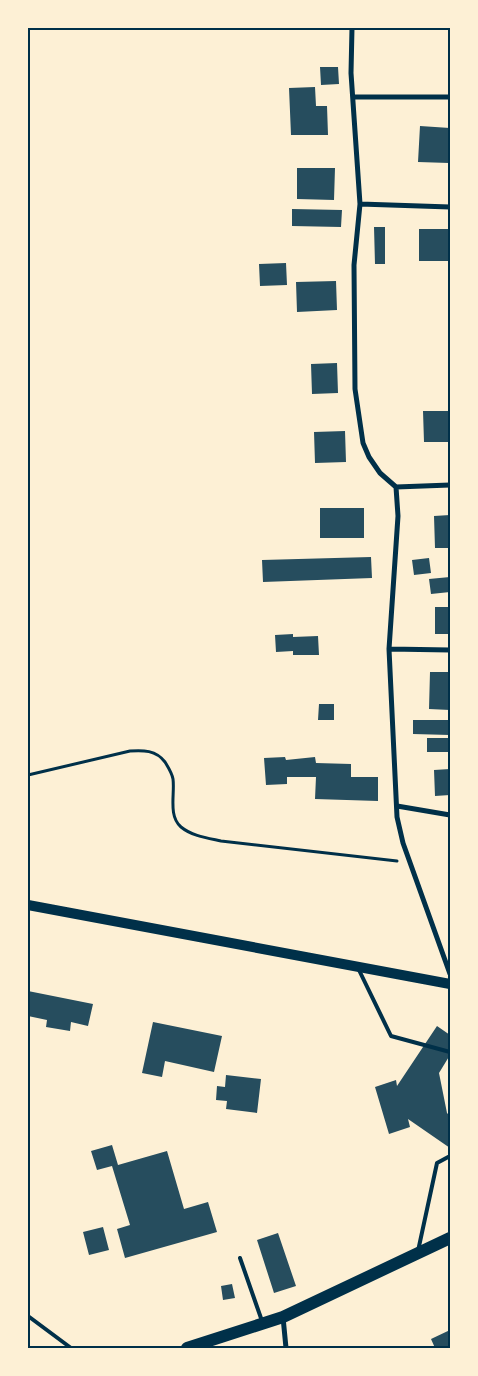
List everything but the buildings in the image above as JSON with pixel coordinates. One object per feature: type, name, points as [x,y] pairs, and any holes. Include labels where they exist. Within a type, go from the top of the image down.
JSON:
[{"type":"main road","points":[[28,905],[450,984]]},
{"type":"main road","points":[[187,1348],[283,1317],[450,1238]]},
{"type":"street","points":[[352,28],[352,73],[360,204],[354,265],[356,398],[363,444],[380,473],[396,487],[450,485]]},
{"type":"street","points":[[354,97],[450,97]]},
{"type":"street","points":[[360,204],[450,207]]},
{"type":"street","points":[[396,487],[398,516],[389,649],[396,806],[400,829],[410,863],[450,974]]},
{"type":"street","points":[[389,649],[450,650]]},
{"type":"street","points":[[396,806],[450,815]]},
{"type":"street","points":[[283,1317],[286,1348]]},
{"type":"lane","points":[[357,966],[391,1036],[450,1052]]},
{"type":"lane","points":[[418,1253],[437,1162],[450,1156]]},
{"type":"lane","points":[[240,1258],[262,1323]]},
{"type":"lane","points":[[28,1316],[71,1348]]},
{"type":"path","points":[[28,775],[130,751],[143,750],[156,754],[170,769],[173,779],[174,817],[180,826],[197,836],[221,841],[410,863]]}]
